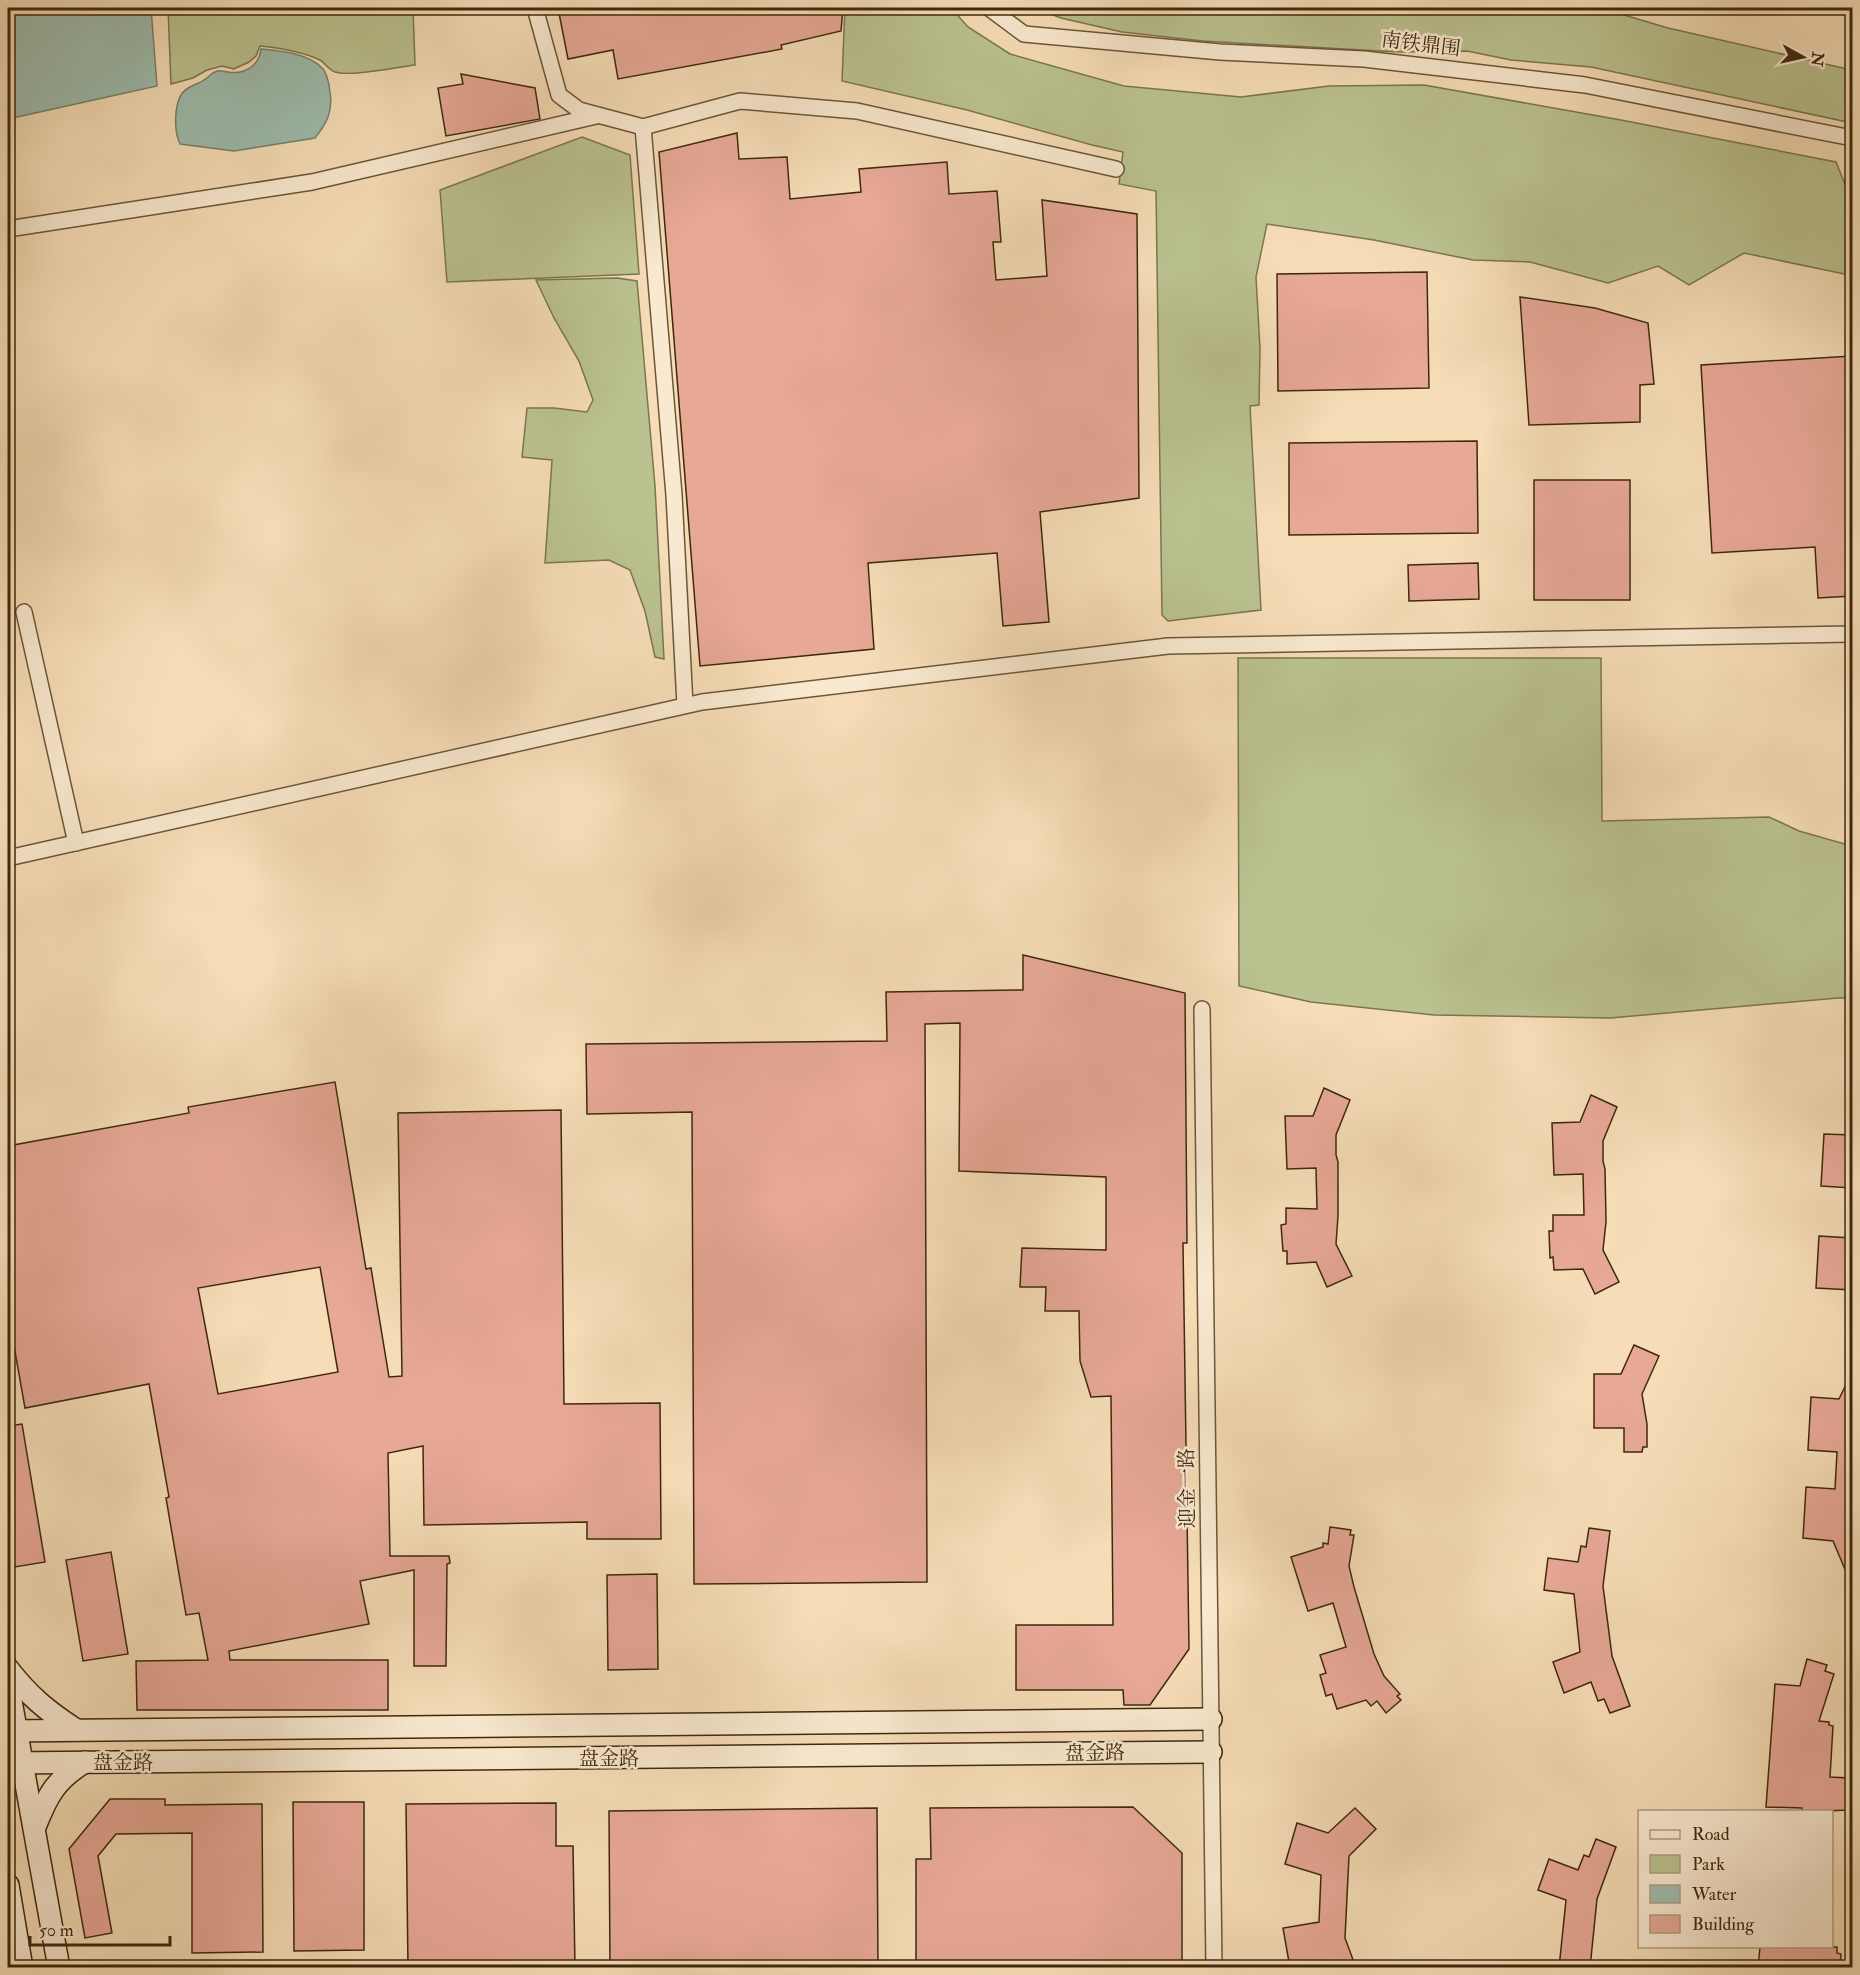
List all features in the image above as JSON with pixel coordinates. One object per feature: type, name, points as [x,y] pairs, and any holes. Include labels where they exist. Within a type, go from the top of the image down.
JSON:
[{"type":"street","points":[[535,8],[559,94],[579,110],[643,127],[740,101],[857,111],[1116,169]]},
{"type":"street","name":"南铁鼎围","points":[[989,8],[1024,34],[1220,52],[1364,59],[1585,85],[1852,138]]},
{"type":"street","points":[[8,228],[312,182],[600,115]]},
{"type":"street","points":[[643,127],[674,495],[685,705]]},
{"type":"street","points":[[24,612],[76,843]]},
{"type":"street","points":[[8,858],[702,702],[1168,646],[1852,634]]},
{"type":"street","name":"迎金一路","points":[[1202,1009],[1214,1968]]},
{"type":"street","points":[[8,1669],[23,1690],[75,1730]]},
{"type":"street","points":[[8,1684],[15,1763],[34,1827],[58,1968]]},
{"type":"street","name":"盘金路","points":[[12,1731],[1211,1719]]},
{"type":"street","name":"盘金路","points":[[15,1763],[1211,1752]]},
{"type":"street","points":[[34,1827],[45,1801],[66,1774],[86,1762]]},
{"type":"street","points":[[8,1885],[22,1968]]},
{"type":"green space","points":[[168,8],[413,8],[415,65],[363,73],[342,73],[333,71],[320,60],[305,54],[260,46],[256,56],[234,69],[222,66],[171,84]]},
{"type":"green space","points":[[845,8],[951,8],[968,27],[1010,54],[1124,86],[1241,97],[1329,86],[1424,85],[1836,162],[1852,202],[1852,274],[1744,253],[1689,285],[1658,266],[1608,283],[1530,262],[1473,260],[1374,240],[1267,224],[1256,277],[1260,349],[1259,405],[1250,406],[1261,610],[1168,621],[1162,615],[1156,191],[1119,184],[1123,152],[967,110],[842,81]]},
{"type":"green space","points":[[1035,8],[1577,8],[1624,15],[1668,28],[1852,70],[1852,123],[1591,67],[1511,60],[1467,51],[1398,52],[1203,41],[1122,32],[1061,18]]},
{"type":"green space","points":[[582,137],[630,155],[639,274],[447,282],[440,190]]},
{"type":"green space","points":[[617,278],[637,281],[655,486],[664,659],[655,657],[645,611],[630,570],[609,560],[545,563],[552,460],[522,457],[527,408],[587,412],[593,400],[579,361],[554,318],[536,280]]},
{"type":"green space","points":[[1238,658],[1601,658],[1602,821],[1769,817],[1799,831],[1852,846],[1852,998],[1610,1018],[1434,1015],[1311,1002],[1239,986]]},
{"type":"water","points":[[8,8],[151,8],[157,86],[8,119]]},
{"type":"water","points":[[261,49],[303,56],[325,71],[329,83],[331,105],[326,122],[315,138],[234,151],[180,144],[176,113],[183,92],[217,71],[235,73],[250,68],[258,60]]},
{"type":"building","points":[[558,8],[843,8],[841,31],[781,45],[782,49],[618,79],[613,50],[568,59]]},
{"type":"building","points":[[461,74],[535,88],[540,119],[446,136],[438,88],[463,84]]},
{"type":"building","points":[[737,133],[739,159],[787,157],[790,199],[861,192],[859,169],[947,162],[949,194],[997,191],[1001,242],[993,242],[996,280],[1047,276],[1042,200],[1137,214],[1139,498],[1040,512],[1049,622],[1003,626],[997,553],[868,563],[874,649],[700,666],[659,152]]},
{"type":"building","points":[[1427,272],[1429,388],[1278,391],[1277,274]]},
{"type":"building","points":[[1520,297],[1595,308],[1648,323],[1654,384],[1640,385],[1640,422],[1529,425]]},
{"type":"building","points":[[1852,356],[1852,596],[1818,598],[1815,547],[1712,553],[1701,365]]},
{"type":"building","points":[[1477,441],[1478,533],[1289,535],[1289,443]]},
{"type":"building","points":[[1534,480],[1630,480],[1630,600],[1534,600]]},
{"type":"building","points":[[1478,563],[1479,599],[1409,601],[1408,565]]},
{"type":"building","points":[[1023,955],[1185,993],[1187,1243],[1183,1243],[1189,1649],[1150,1705],[1124,1705],[1123,1690],[1016,1690],[1016,1625],[1113,1625],[1111,1396],[1091,1397],[1080,1361],[1079,1311],[1045,1311],[1046,1287],[1020,1287],[1022,1248],[1106,1250],[1106,1177],[959,1171],[960,1023],[925,1024],[927,1582],[694,1584],[692,1112],[587,1114],[586,1044],[887,1041],[886,992],[1023,990]]},
{"type":"building","points":[[335,1082],[366,1269],[371,1268],[389,1377],[402,1376],[398,1113],[561,1110],[564,1404],[660,1403],[661,1539],[587,1539],[587,1522],[424,1525],[423,1446],[388,1453],[390,1556],[449,1556],[446,1666],[414,1666],[414,1570],[360,1581],[369,1624],[229,1651],[230,1660],[388,1660],[388,1710],[137,1710],[136,1661],[208,1660],[199,1613],[186,1615],[166,1498],[169,1497],[149,1384],[25,1408],[8,1312],[8,1146],[189,1113],[188,1107]],"holes":[[[320,1267],[338,1372],[218,1394],[198,1288]]]},
{"type":"building","points":[[1324,1088],[1350,1100],[1336,1135],[1338,1216],[1336,1244],[1352,1276],[1327,1287],[1316,1262],[1287,1264],[1287,1251],[1283,1251],[1281,1225],[1286,1224],[1286,1208],[1317,1209],[1316,1168],[1287,1169],[1285,1116],[1313,1116]]},
{"type":"building","points":[[1591,1095],[1617,1107],[1603,1141],[1606,1222],[1603,1250],[1619,1282],[1595,1294],[1583,1269],[1554,1270],[1553,1257],[1550,1258],[1549,1231],[1553,1231],[1553,1215],[1584,1215],[1583,1174],[1554,1175],[1552,1123],[1580,1122]]},
{"type":"building","points":[[1824,1134],[1852,1135],[1852,1188],[1821,1186]]},
{"type":"building","points":[[1819,1236],[1852,1238],[1852,1290],[1816,1288]]},
{"type":"building","points":[[1634,1345],[1659,1356],[1642,1394],[1647,1424],[1647,1447],[1643,1447],[1642,1452],[1624,1452],[1624,1428],[1594,1428],[1594,1374],[1621,1374]]},
{"type":"building","points":[[1852,1372],[1852,1586],[1833,1541],[1803,1538],[1806,1487],[1835,1489],[1837,1452],[1808,1450],[1811,1397],[1839,1399]]},
{"type":"building","points":[[22,1424],[45,1562],[15,1567],[8,1521],[8,1426]]},
{"type":"building","points":[[1330,1527],[1351,1530],[1350,1535],[1354,1535],[1349,1566],[1354,1587],[1374,1654],[1384,1676],[1400,1694],[1397,1696],[1401,1700],[1386,1713],[1377,1701],[1371,1706],[1366,1700],[1337,1709],[1332,1694],[1326,1696],[1320,1675],[1326,1673],[1320,1655],[1346,1647],[1333,1603],[1308,1611],[1291,1557],[1323,1547],[1323,1543],[1328,1544]]},
{"type":"building","points":[[1589,1528],[1610,1531],[1603,1586],[1612,1656],[1630,1706],[1610,1713],[1604,1699],[1598,1701],[1591,1682],[1564,1693],[1553,1662],[1580,1652],[1574,1594],[1544,1590],[1548,1558],[1578,1562],[1581,1546],[1586,1547]]},
{"type":"building","points":[[111,1552],[128,1654],[83,1661],[66,1560]]},
{"type":"building","points":[[657,1574],[658,1669],[608,1670],[607,1575]]},
{"type":"building","points":[[1807,1659],[1827,1665],[1825,1671],[1834,1674],[1819,1721],[1829,1722],[1829,1725],[1833,1726],[1830,1777],[1849,1778],[1848,1810],[1766,1807],[1775,1684],[1800,1686]]},
{"type":"building","points":[[110,1799],[165,1799],[165,1805],[262,1804],[263,1952],[192,1953],[192,1833],[116,1834],[98,1856],[112,1933],[85,1938],[69,1849]]},
{"type":"building","points":[[293,1802],[364,1802],[364,1950],[294,1951]]},
{"type":"building","points":[[556,1803],[556,1846],[573,1846],[575,1968],[408,1968],[406,1804]]},
{"type":"building","points":[[1133,1807],[1182,1853],[1182,1968],[916,1968],[916,1859],[931,1859],[930,1808]]},
{"type":"building","points":[[877,1808],[878,1968],[610,1968],[609,1811]]},
{"type":"building","points":[[1355,1808],[1376,1829],[1349,1856],[1345,1938],[1356,1968],[1327,1968],[1325,1963],[1290,1968],[1283,1928],[1319,1922],[1321,1875],[1285,1864],[1297,1823],[1328,1833]]},
{"type":"building","points":[[1596,1839],[1616,1847],[1597,1899],[1590,1968],[1559,1968],[1566,1900],[1538,1890],[1549,1859],[1578,1870],[1584,1855],[1589,1857]]},
{"type":"building","points":[[1837,1947],[1837,1953],[1841,1954],[1840,1968],[1758,1968],[1760,1948]]}]
